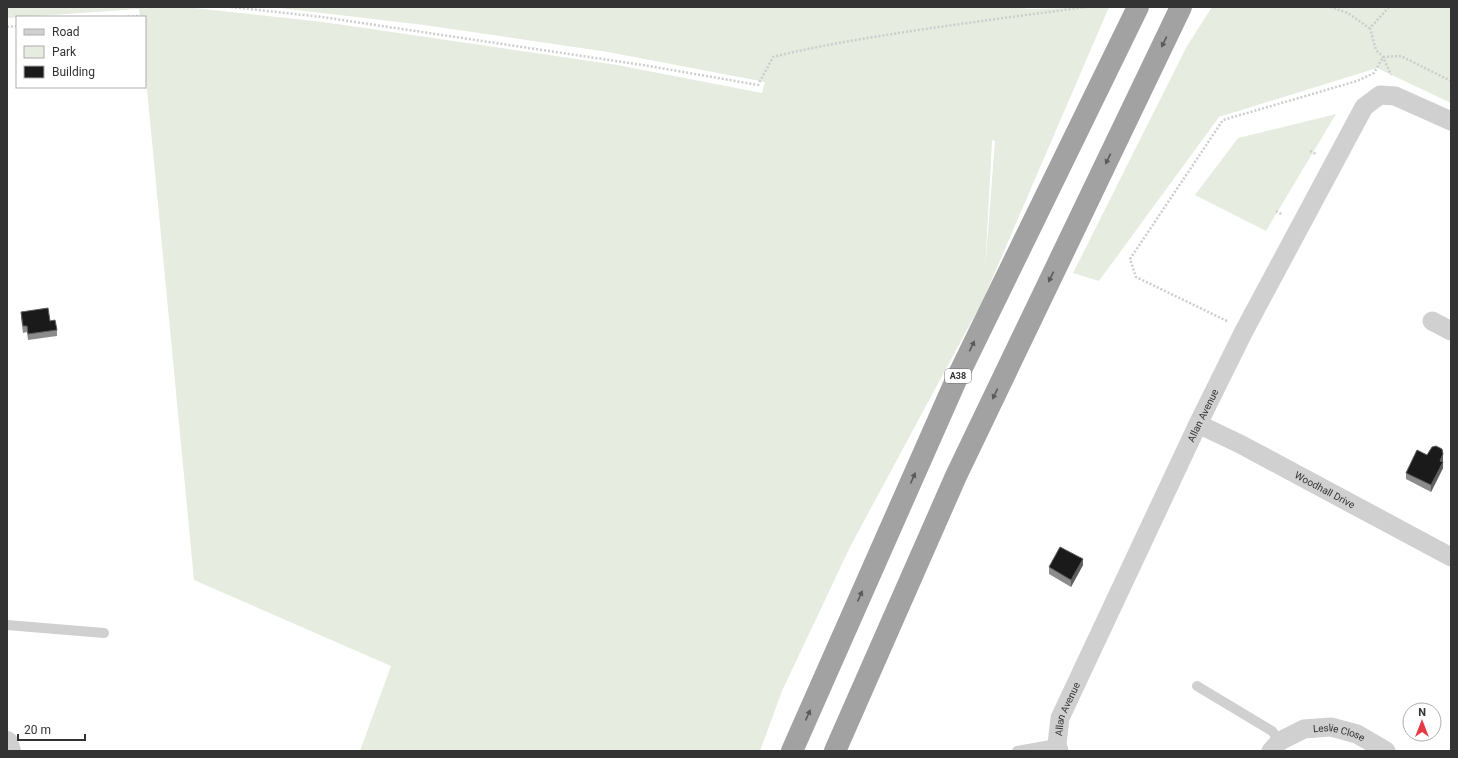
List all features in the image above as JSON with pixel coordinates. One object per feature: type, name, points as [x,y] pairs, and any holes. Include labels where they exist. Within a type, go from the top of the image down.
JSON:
[{"type":"highway","name":"A38","points":[[792,751],[956,380],[1138,7]]},
{"type":"highway","points":[[835,751],[956,476],[1181,7]]},
{"type":"street","name":"Allan Avenue","points":[[1058,747],[1060,718],[1198,424],[1244,331],[1364,107],[1380,96],[1395,96],[1451,121]]},
{"type":"street","points":[[1432,320],[1451,330]]},
{"type":"street","name":"Woodhall Drive","points":[[1198,424],[1240,444],[1451,557]]},
{"type":"street","name":"Leslie Close","points":[[1275,746],[1304,729],[1332,727],[1357,734],[1386,751]]},
{"type":"street","points":[[7,742],[10,751]]},
{"type":"lane","points":[[7,625],[104,633]]},
{"type":"lane","points":[[1197,686],[1272,731],[1275,746]]},
{"type":"lane","points":[[1017,751],[1058,747]]},
{"type":"path","points":[[231,7],[322,17],[649,66],[758,85],[773,57],[793,52],[868,38],[978,21],[1086,7]]},
{"type":"path","points":[[1330,7],[1348,13],[1370,28],[1376,50],[1383,57],[1400,56],[1451,81]]},
{"type":"path","points":[[1370,28],[1389,7]]},
{"type":"path","points":[[1244,331],[1221,317],[1136,277],[1130,259],[1223,120],[1357,81],[1374,73],[1383,57]]},
{"type":"green space","points":[[7,7],[186,7],[323,22],[617,65],[762,93],[765,82],[608,52],[424,25],[271,7],[1011,7],[1032,9],[1109,7],[983,300],[850,547],[782,691],[760,751],[360,751],[391,666],[194,580],[146,78],[146,16],[140,16],[139,9],[16,16],[16,17],[7,18]],"holes":[[[992,140],[995,141],[985,271]]]},
{"type":"green space","points":[[1212,7],[1451,7],[1451,103],[1377,68],[1219,117],[1099,281],[1073,273],[1187,46]]},
{"type":"green space","points":[[1336,114],[1266,231],[1195,195],[1238,138]]},
{"type":"building","points":[[48,308],[50,321],[55,320],[57,330],[28,334],[27,326],[23,326],[21,312]]},
{"type":"building","points":[[1436,446],[1442,449],[1443,454],[1440,461],[1443,462],[1431,485],[1406,473],[1417,450],[1427,455],[1432,447]]},
{"type":"building","points":[[1060,547],[1083,559],[1071,580],[1049,567]]}]
